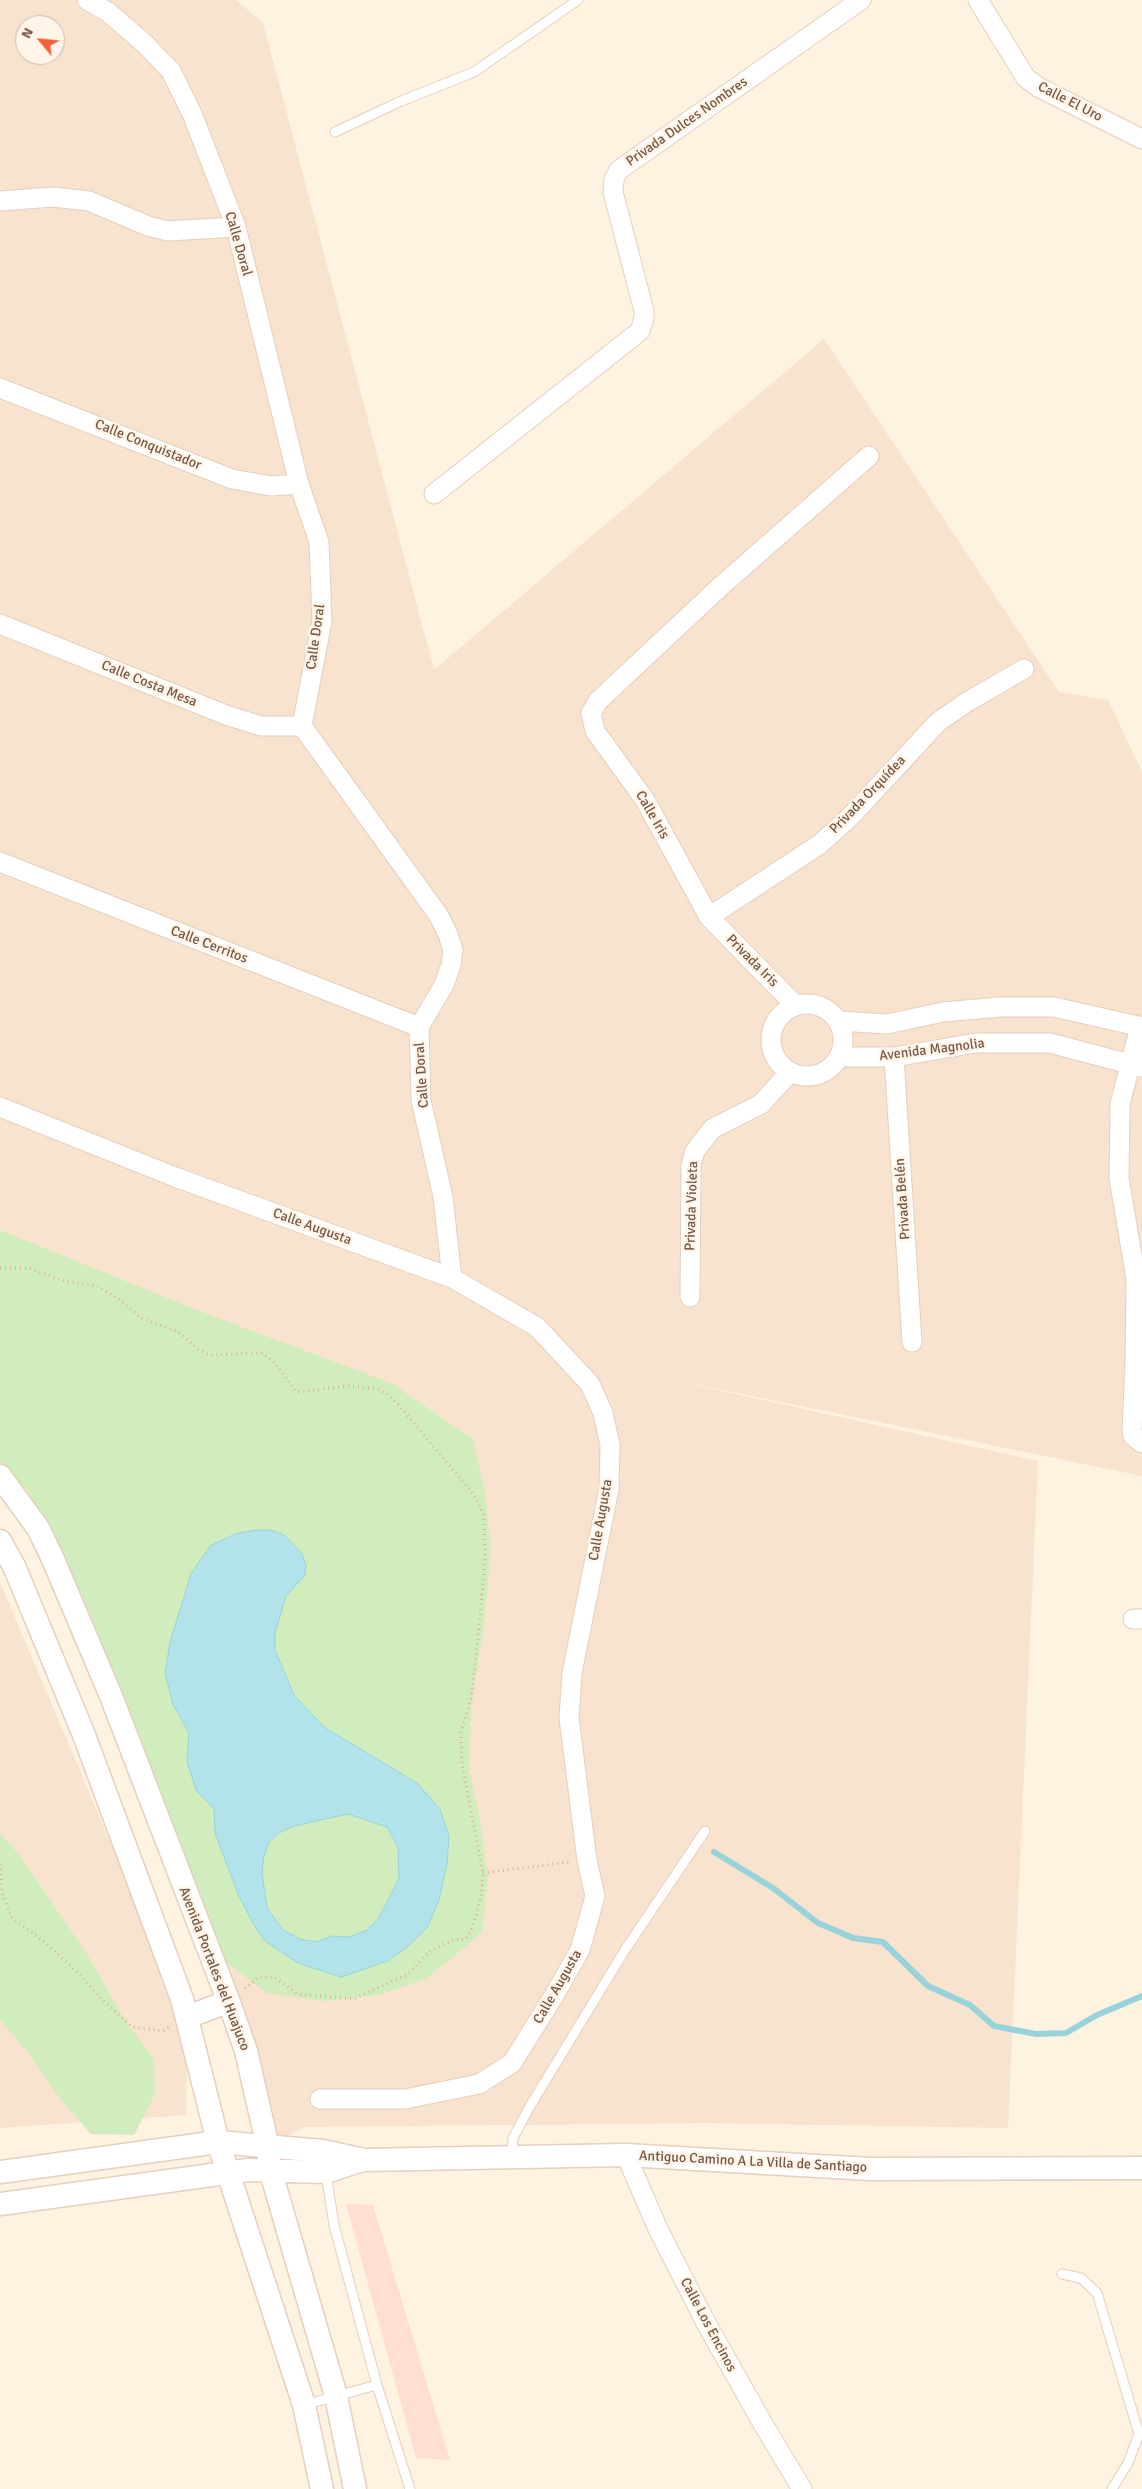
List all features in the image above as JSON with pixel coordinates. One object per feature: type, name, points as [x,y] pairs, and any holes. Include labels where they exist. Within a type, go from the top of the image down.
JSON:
[{"type":"street","name":"Calle Doral","points":[[88,0],[116,19],[146,44],[171,72],[193,116],[236,227],[299,484],[319,542],[322,580],[322,621],[302,726],[439,916],[453,950],[451,965],[444,985],[419,1027],[421,1100],[443,1196],[452,1278]]},
{"type":"street","name":"Privada Dulces Nombres","points":[[434,494],[640,331],[644,311],[613,192],[614,180],[619,170],[861,0]]},
{"type":"street","name":"Calle El Uro","points":[[978,0],[1026,78],[1038,87],[1142,138]]},
{"type":"street","points":[[0,201],[53,197],[89,200],[148,226],[168,231],[236,227]]},
{"type":"street","name":"Calle Conquistador","points":[[0,388],[232,479],[271,486],[299,484]]},
{"type":"street","name":"Calle Iris","points":[[709,917],[645,800],[594,731],[590,718],[592,708],[721,586],[869,456]]},
{"type":"street","name":"Calle Costa Mesa","points":[[0,624],[226,715],[261,726],[302,726]]},
{"type":"street","name":"Privada Orquídea","points":[[709,917],[820,844],[850,817],[938,722],[967,702],[1024,670]]},
{"type":"street","name":"Calle Cerritos","points":[[0,862],[419,1027]]},
{"type":"street","name":"Privada Iris","points":[[709,917],[795,1005]]},
{"type":"street","points":[[808,1003],[820,1005],[831,1012],[839,1022],[843,1040],[839,1057],[823,1073],[801,1076],[790,1072],[780,1065],[774,1056],[771,1033],[776,1021],[784,1012],[795,1005],[808,1003]]},
{"type":"street","points":[[839,1022],[887,1024],[943,1012],[1000,1007],[1054,1007],[1141,1027],[1136,1065],[1120,1104],[1120,1178],[1136,1279],[1132,1430],[1133,1436],[1142,1443]]},
{"type":"street","name":"Avenida Magnolia","points":[[839,1057],[894,1057],[976,1043],[1018,1042],[1050,1043],[1136,1065]]},
{"type":"street","name":"Privada Belén","points":[[894,1057],[912,1342]]},
{"type":"street","name":"Privada Violeta","points":[[690,1297],[691,1165],[695,1151],[712,1129],[761,1104],[790,1072]]},
{"type":"street","name":"Calle Augusta","points":[[0,1107],[175,1177],[452,1278],[537,1327],[590,1384],[603,1413],[610,1445],[609,1489],[572,1673],[569,1718],[594,1896],[580,1950],[512,2063],[479,2084],[405,2099],[320,2099]]},
{"type":"street","name":"Avenida Portales del Huajuco","points":[[0,1476],[38,1528],[52,1557],[111,1696],[246,2051],[269,2158],[336,2396],[355,2489]]},
{"type":"street","points":[[0,1541],[14,1566],[84,1735],[182,1999],[218,2142],[304,2405],[322,2489]]},
{"type":"street","points":[[187,2017],[227,2002]]},
{"type":"street","name":"Antiguo Camino A La Villa de Santiago","points":[[0,2172],[218,2142],[269,2158],[324,2161],[626,2155],[870,2169],[1142,2168]]},
{"type":"street","name":"Calle Los Encinos","points":[[626,2155],[658,2229],[706,2324],[802,2489]]},
{"type":"street","name":"Antiguo Camino A La Villa de Santiago","points":[[0,2204],[228,2172],[269,2158]]},
{"type":"lane","points":[[335,132],[399,102],[474,72],[578,0]]},
{"type":"lane","points":[[512,2157],[513,2138],[530,2106],[625,1950],[705,1831]]},
{"type":"lane","points":[[324,2161],[334,2225],[377,2384],[410,2489]]},
{"type":"lane","points":[[1062,2274],[1081,2278],[1096,2293],[1139,2434],[1128,2463],[1112,2489]]},
{"type":"lane","points":[[304,2405],[377,2384]]},
{"type":"path","points":[[0,1268],[28,1268],[64,1281],[97,1286],[120,1300],[141,1318],[179,1332],[198,1349],[209,1355],[262,1353],[275,1363],[297,1392],[349,1386],[376,1389],[387,1394],[398,1403],[475,1496],[484,1516],[485,1560],[471,1699],[461,1732],[462,1764],[483,1873],[481,1897],[473,1926],[466,1939],[453,1940],[430,1951],[407,1975],[353,1999],[298,1994],[274,1977],[259,1977],[227,2002]]},
{"type":"path","points":[[483,1873],[588,1860]]},
{"type":"path","points":[[0,1864],[2,1892],[11,1917],[46,1943],[79,1974],[103,2001],[133,2027],[163,2031],[187,2017]]},
{"type":"shaded area","points":[[0,0],[236,0],[263,23],[434,670],[824,339],[1059,692],[1108,700],[1142,772],[1142,1476],[664,1378],[1038,1461],[1008,2128],[708,2123],[304,2127],[268,2147],[246,2051],[111,1696],[0,1476]]},
{"type":"shaded area","points":[[0,1582],[188,2026],[186,2115],[0,2128]]},
{"type":"shaded area","points":[[346,2204],[373,2205],[450,2460],[416,2458]]},
{"type":"green space","points":[[0,1230],[194,1309],[391,1383],[473,1439],[485,1492],[491,1548],[484,1626],[471,1709],[469,1770],[478,1809],[488,1876],[482,1933],[427,1978],[380,1995],[324,2001],[267,1993],[219,1957],[199,1895],[166,1806],[86,1603],[29,1492],[0,1461]]},
{"type":"green space","points":[[0,1833],[21,1857],[87,1954],[123,2017],[154,2059],[155,2094],[134,2135],[91,2134],[62,2101],[27,2051],[0,2020]]},
{"type":"water","points":[[256,1530],[271,1530],[284,1535],[302,1554],[306,1565],[305,1575],[286,1596],[275,1633],[275,1650],[294,1695],[324,1727],[417,1783],[440,1809],[449,1836],[447,1864],[439,1900],[427,1928],[407,1947],[388,1961],[341,1977],[298,1963],[266,1942],[254,1925],[238,1894],[215,1833],[214,1809],[196,1790],[187,1761],[189,1733],[173,1704],[165,1674],[170,1642],[191,1574],[210,1546],[235,1534]],"holes":[[[348,1814],[387,1827],[398,1847],[399,1879],[378,1919],[367,1930],[350,1937],[332,1936],[316,1942],[300,1939],[283,1930],[267,1908],[262,1872],[264,1856],[269,1842],[279,1833],[294,1826]]]},
{"type":"waterway","points":[[714,1852],[773,1888],[818,1923],[853,1938],[883,1942],[928,1986],[970,2005],[994,2026],[1036,2034],[1066,2033],[1097,2015],[1142,1996]]}]
